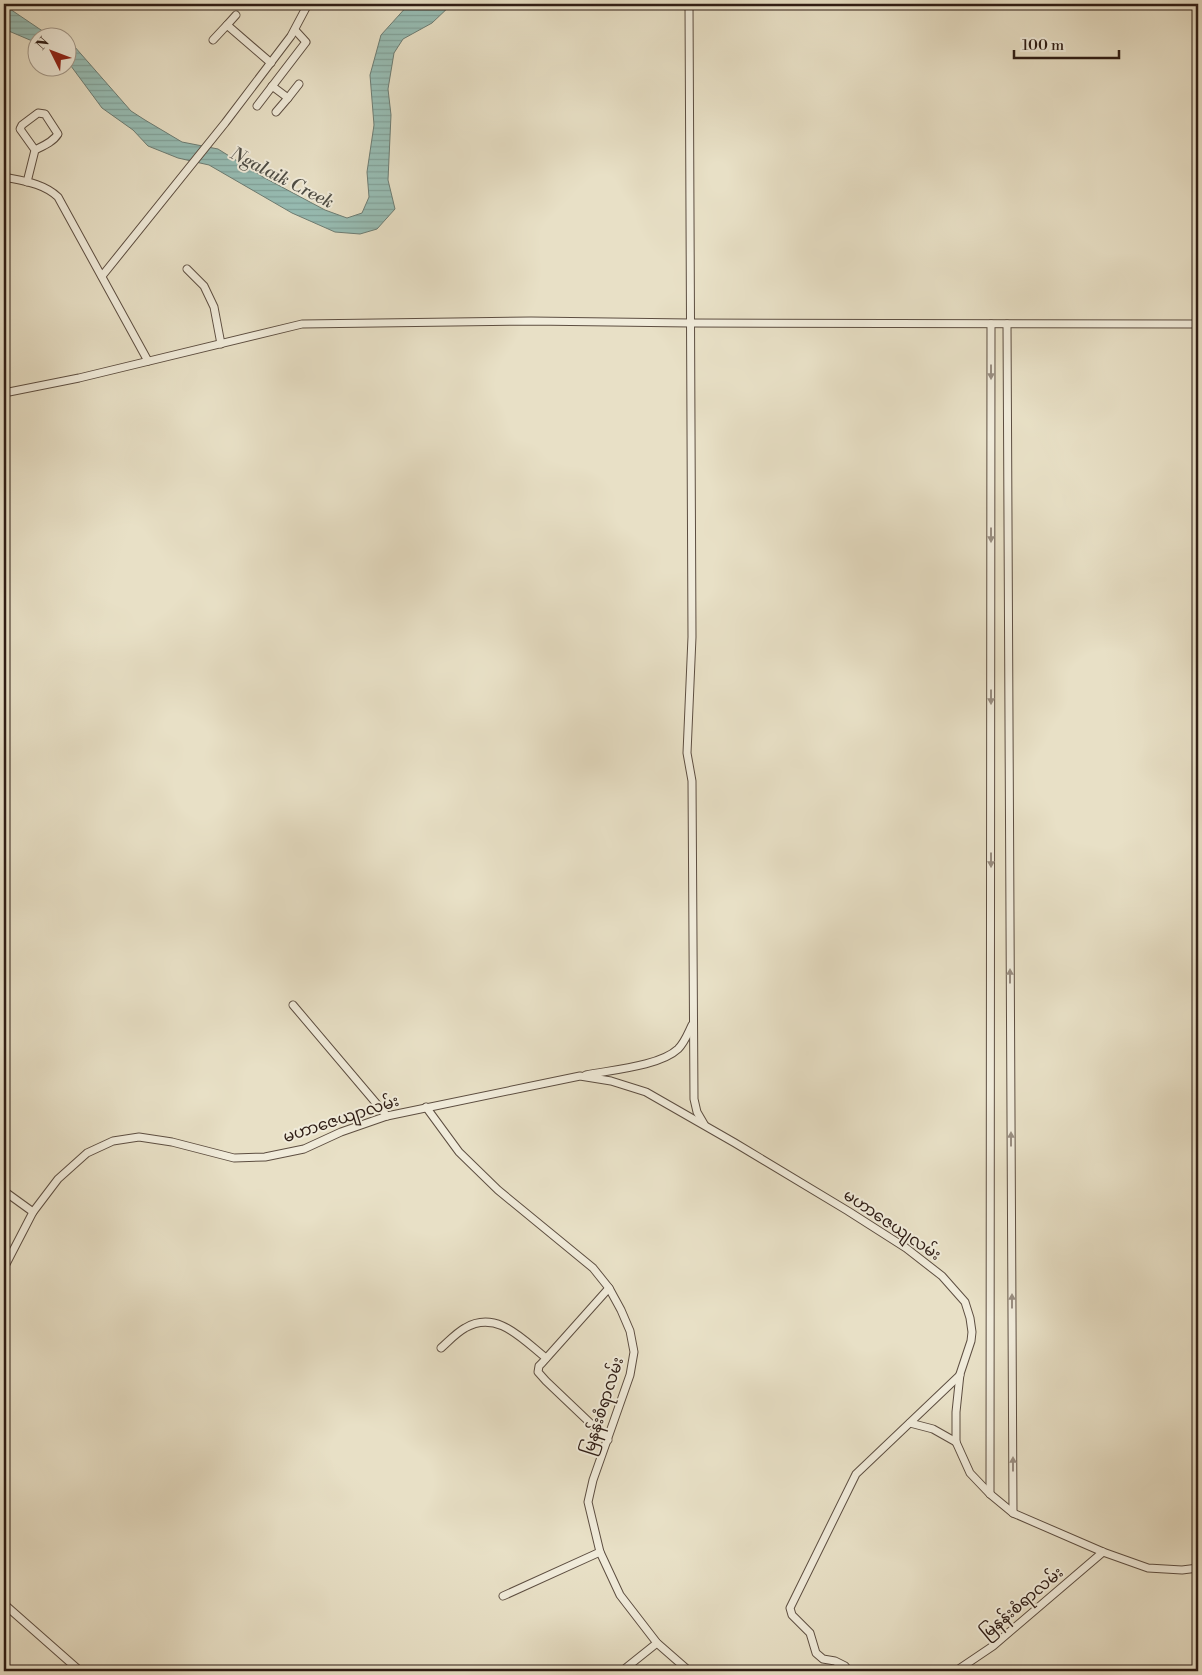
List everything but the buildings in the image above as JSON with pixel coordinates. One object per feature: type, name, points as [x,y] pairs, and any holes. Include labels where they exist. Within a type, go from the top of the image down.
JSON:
[{"type":"street","points":[[102,276],[271,63],[295,30],[308,4]]},
{"type":"street","points":[[688,4],[692,637],[687,752],[692,781],[694,1099],[697,1112],[704,1124]]},
{"type":"street","points":[[212,40],[236,15]]},
{"type":"street","points":[[227,25],[271,63]]},
{"type":"street","points":[[257,106],[306,42],[295,30]]},
{"type":"street","points":[[276,112],[299,84]]},
{"type":"street","points":[[272,86],[288,98]]},
{"type":"street","points":[[27,182],[34,150],[20,129],[22,125],[38,112],[45,114],[58,134],[48,143],[34,150]]},
{"type":"street","points":[[4,177],[39,184],[58,197],[148,361]]},
{"type":"street","points":[[187,270],[204,286],[214,308],[221,344]]},
{"type":"street","points":[[4,393],[79,378],[302,324],[530,321],[1198,324]]},
{"type":"street","points":[[990,1494],[991,324]]},
{"type":"street","points":[[1007,324],[1013,1512]]},
{"type":"street","points":[[293,1005],[387,1116]]},
{"type":"street","points":[[580,1076],[656,1061],[667,1057],[679,1048],[694,1023]]},
{"type":"street","name":"မဟာဇေယျာလမ်း","points":[[4,1268],[33,1212],[58,1179],[87,1153],[113,1141],[139,1137],[172,1142],[234,1158],[266,1157],[304,1149],[340,1132],[387,1116],[580,1076],[646,1092],[681,1113]]},
{"type":"street","name":"မြနန်းစံရာလမ်း","points":[[426,1107],[459,1152],[485,1178],[593,1268],[609,1288],[630,1331],[634,1352],[630,1375],[593,1480],[588,1502],[600,1552],[620,1595],[657,1643],[689,1671]]},
{"type":"street","name":"မဟာဇေယျလမ်း","points":[[681,1113],[704,1124],[906,1248],[942,1276],[965,1302],[970,1318],[971,1341],[960,1374],[956,1412],[956,1442],[970,1473],[990,1494],[1013,1512],[1103,1552],[1148,1568],[1182,1570],[1198,1568]]},
{"type":"street","points":[[4,1191],[33,1212]]},
{"type":"street","points":[[608,1440],[542,1378],[538,1372],[539,1366],[609,1288]]},
{"type":"street","points":[[441,1348],[467,1327],[478,1323],[496,1322],[508,1327],[546,1358]]},
{"type":"street","points":[[849,1671],[845,1666],[835,1661],[823,1659],[816,1653],[810,1633],[792,1616],[790,1608],[856,1474],[960,1374]]},
{"type":"street","points":[[910,1422],[933,1429],[956,1442]]},
{"type":"street","points":[[502,1596],[600,1552]]},
{"type":"street","name":"မြနန်းစံရာလမ်း","points":[[956,1671],[993,1646],[1103,1552]]},
{"type":"street","points":[[4,1604],[80,1671]]},
{"type":"street","points":[[622,1671],[657,1643]]},
{"type":"water","points":[[409,4],[452,4],[432,23],[403,39],[394,53],[388,89],[391,115],[388,180],[395,209],[377,229],[360,234],[335,232],[292,213],[209,165],[178,158],[148,146],[133,130],[102,108],[78,76],[78,51],[131,111],[145,120],[182,142],[218,149],[263,177],[325,210],[347,218],[362,213],[369,197],[367,172],[374,125],[370,75],[381,35]]},
{"type":"water","points":[[4,5],[38,28],[28,28],[28,39],[4,29]]},
{"type":"water label","name":"Ngalaik Creek","points":[[282,178]]}]
